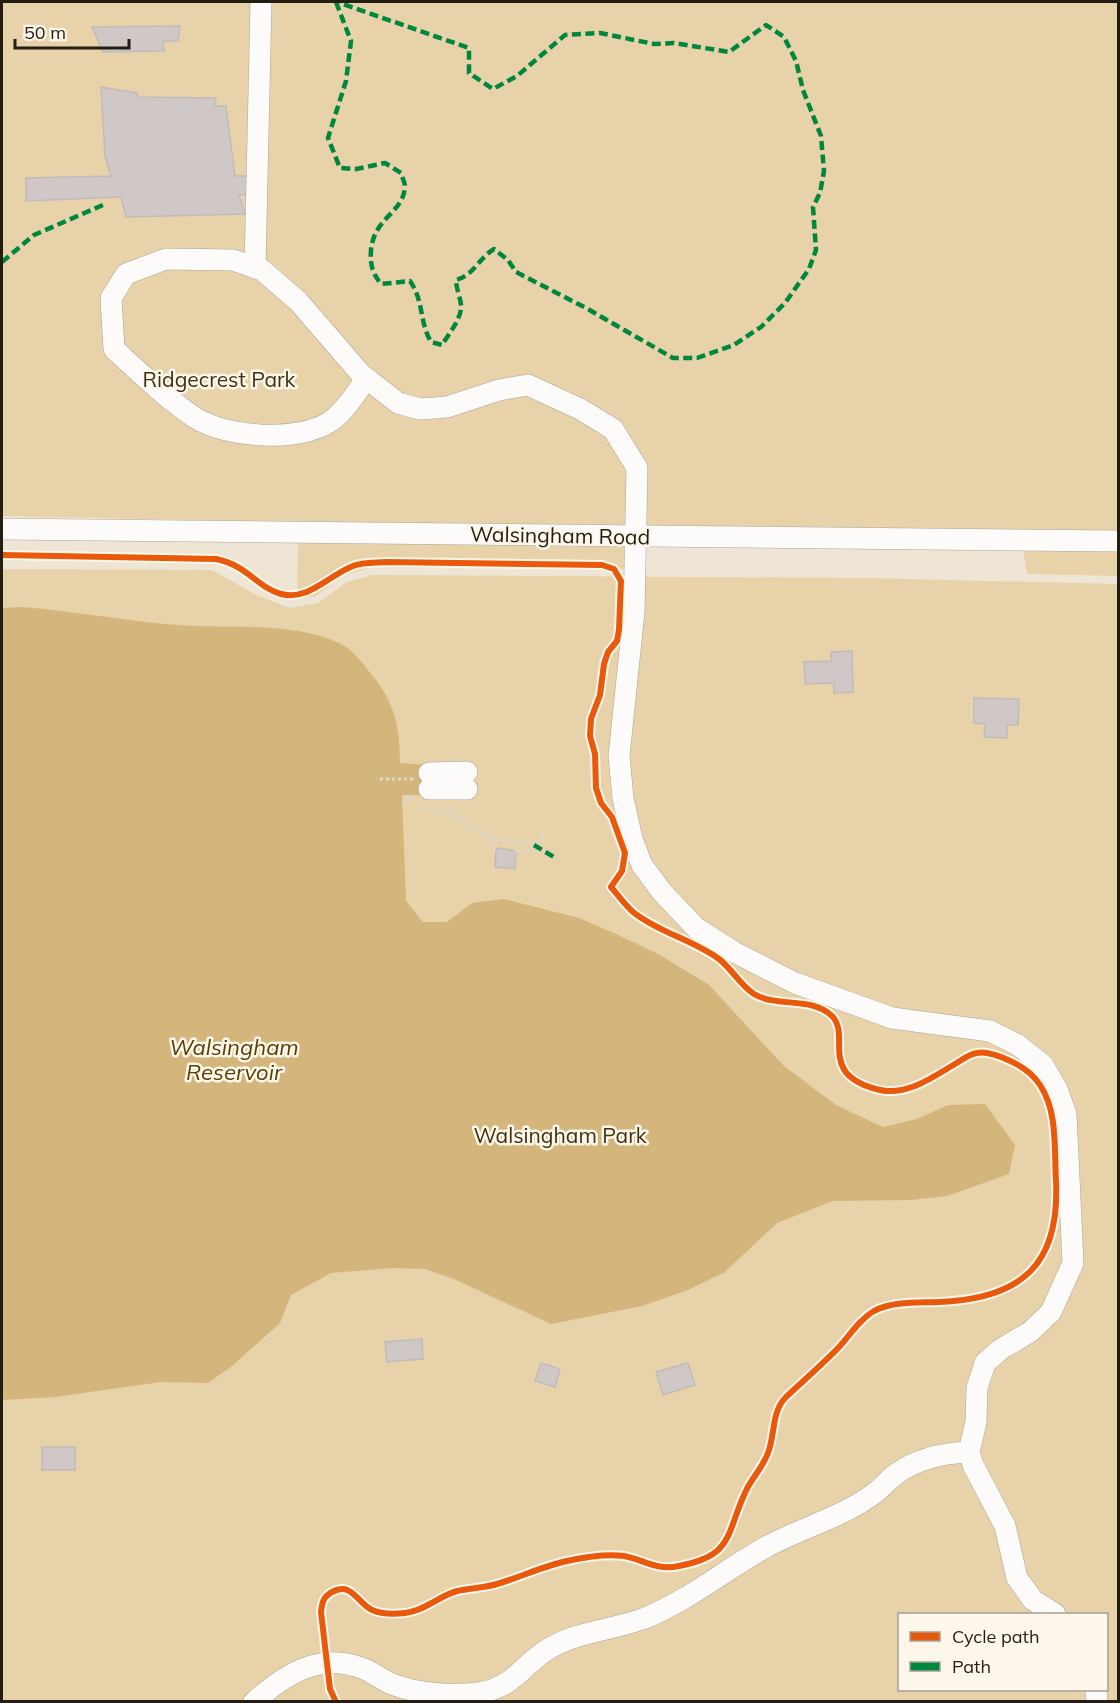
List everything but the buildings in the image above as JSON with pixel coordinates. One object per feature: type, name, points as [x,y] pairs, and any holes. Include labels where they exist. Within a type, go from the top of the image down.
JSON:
[{"type":"street","points":[[255,268],[261,2]]},
{"type":"street","points":[[366,379],[331,421],[306,431],[279,437],[228,429],[196,418],[114,349],[111,298],[126,274],[166,259],[233,260],[262,270],[298,301],[366,379],[398,403],[420,409],[447,407],[499,390],[528,384],[580,409],[613,429],[638,468],[630,662],[620,756],[623,798],[632,839],[642,865],[662,892],[696,928],[734,952],[795,983],[892,1018],[990,1031],[1018,1045],[1043,1065],[1057,1089],[1066,1114],[1073,1263],[1051,1312],[1030,1332],[1001,1349],[985,1363],[977,1388],[976,1422],[969,1452],[973,1465],[1005,1526],[1017,1578],[1033,1600],[1053,1613]]},
{"type":"street","name":"Walsingham Road","points":[[2,529],[1119,541]]},
{"type":"street","points":[[434,783],[467,781]]},
{"type":"street","points":[[254,1701],[275,1682],[296,1669],[318,1664],[343,1663],[363,1669],[393,1684],[419,1691],[479,1693],[505,1684],[549,1648],[591,1632],[644,1619],[687,1597],[768,1546],[841,1514],[873,1495],[897,1474],[919,1460],[969,1452]]},
{"type":"path","points":[[380,779],[398,779]]},
{"type":"path","points":[[434,783],[448,806],[470,828],[494,840],[530,842],[534,845]]},
{"type":"path","points":[[487,837],[490,829]]},
{"type":"path","points":[[515,851],[528,852],[541,841],[542,833]]},
{"type":"path","points":[[494,840],[494,848],[497,849]]},
{"type":"green space","name":"Ridgecrest Park","points":[[2,2],[1118,2],[1118,539],[2,516]]},
{"type":"green space","points":[[298,541],[628,544],[628,569],[372,567],[343,576],[316,596],[297,599]]},
{"type":"green space","points":[[1023,548],[1118,549],[1118,576],[1027,574]]},
{"type":"green space","name":"Walsingham Park","points":[[2,569],[212,570],[256,595],[290,608],[318,603],[347,582],[372,575],[865,578],[1118,584],[1118,1701],[2,1702]]},
{"type":"water","name":"Walsingham Reservoir","points":[[22,607],[177,625],[259,627],[301,631],[339,643],[357,657],[386,696],[395,716],[400,763],[430,765],[429,795],[402,795],[406,901],[423,922],[447,922],[472,903],[504,899],[579,918],[614,933],[660,955],[709,985],[784,1066],[836,1105],[883,1127],[917,1119],[948,1105],[985,1104],[1015,1145],[1009,1174],[947,1196],[912,1200],[833,1201],[777,1223],[725,1272],[688,1290],[642,1306],[551,1324],[454,1279],[425,1269],[392,1268],[331,1273],[291,1295],[280,1323],[232,1366],[208,1383],[161,1382],[55,1397],[2,1400],[2,608]]},
{"type":"marked path","points":[[336,2],[351,41],[346,81],[328,138],[340,168],[356,169],[385,163],[401,173],[405,185],[403,195],[400,203],[377,230],[371,250],[371,264],[381,284],[410,281],[418,296],[431,342],[442,345],[458,319],[461,306],[456,280],[472,270],[494,249],[508,260],[516,272],[586,308],[673,358],[697,358],[734,345],[761,327],[785,303],[809,269],[816,250],[813,207],[820,193],[824,171],[821,136],[803,90],[796,61],[784,37],[766,25],[729,52],[674,43],[654,44],[600,33],[565,35],[517,76],[493,89],[469,73],[469,48],[337,2]]},
{"type":"marked path","points":[[2,262],[34,235],[103,205]]},
{"type":"marked path","points":[[534,845],[557,859]]},
{"type":"cycle path","points":[[2,555],[216,559],[236,566],[273,591],[291,595],[310,591],[353,566],[370,563],[602,565],[614,569],[621,581],[619,630],[617,641],[608,652],[604,664],[600,695],[591,719],[590,736],[595,754],[596,788],[601,803],[612,817],[625,853],[622,871],[611,887],[630,909],[643,919],[719,959],[754,994],[773,1001],[815,1006],[832,1016],[837,1024],[842,1065],[848,1075],[860,1083],[880,1090],[910,1088],[929,1080],[971,1055],[985,1053],[1022,1067],[1040,1085],[1050,1107],[1055,1144],[1056,1210],[1051,1234],[1043,1255],[1030,1272],[1014,1284],[993,1294],[968,1299],[889,1306],[874,1311],[864,1318],[834,1353],[781,1403],[767,1456],[748,1488],[726,1541],[719,1549],[697,1562],[671,1567],[657,1566],[624,1556],[588,1557],[549,1566],[492,1585],[457,1591],[412,1612],[405,1613],[372,1610],[354,1594],[345,1589],[339,1589],[327,1596],[321,1612],[330,1689],[336,1702]]}]
